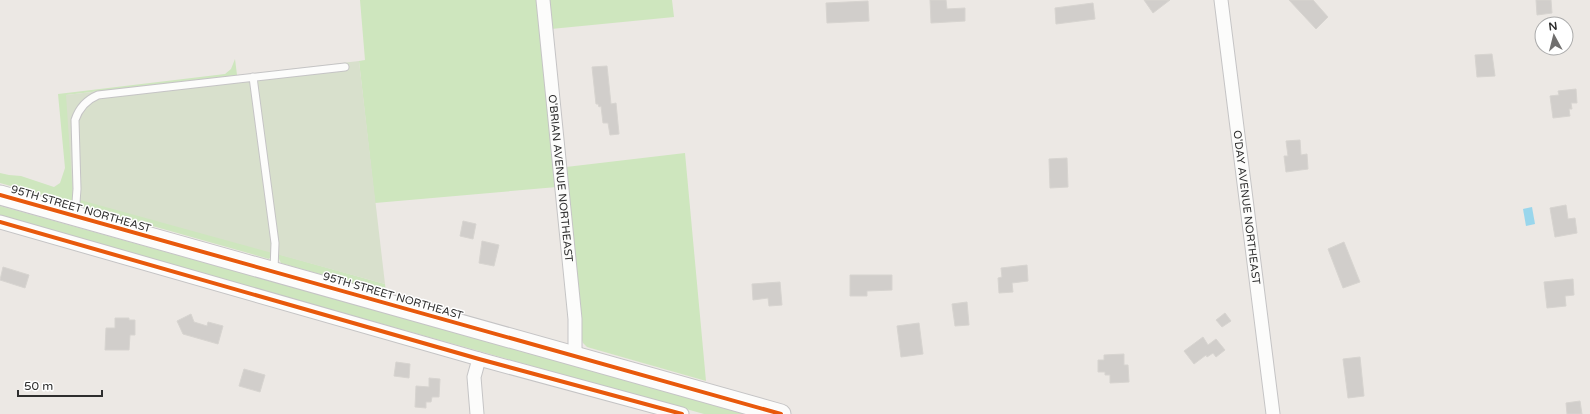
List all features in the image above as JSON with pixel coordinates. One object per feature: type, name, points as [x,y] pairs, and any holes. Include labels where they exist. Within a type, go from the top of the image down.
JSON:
[{"type":"main road","name":"95TH STREET NORTHEAST","points":[[0,195],[781,414]]},
{"type":"street","name":"O'BRIAN AVENUE NORTHEAST","points":[[543,0],[575,319],[575,357]]},
{"type":"street","name":"O'DAY AVENUE NORTHEAST","points":[[1221,0],[1273,414]]},
{"type":"street","points":[[0,222],[479,359],[682,414]]},
{"type":"street","points":[[477,414],[474,377],[479,359]]},
{"type":"lane","points":[[75,216],[78,189],[75,120],[84,103],[98,95],[345,67]]},
{"type":"lane","points":[[253,77],[275,242],[274,272]]},
{"type":"green space","points":[[360,0],[539,0],[557,187],[375,203],[359,61],[365,60]]},
{"type":"green space","points":[[549,0],[672,0],[674,17],[551,29]]},
{"type":"green space","points":[[235,59],[237,75],[66,95],[273,253],[269,259],[0,183],[0,173],[21,176],[54,187],[60,183],[65,168],[58,94],[225,74],[231,69]]},
{"type":"green space","points":[[359,61],[385,284],[73,198],[66,95]]},
{"type":"green space","points":[[685,153],[706,381],[587,347],[583,343],[581,337],[566,167]]},
{"type":"green space","points":[[0,206],[744,414],[704,414],[0,217]]},
{"type":"green space","points":[[278,254],[385,284],[386,293],[281,263]]},
{"type":"water","points":[[1532,207],[1535,224],[1526,226],[1523,209]]},
{"type":"building","points":[[930,0],[946,0],[947,9],[965,8],[965,21],[931,23]]},
{"type":"building","points":[[1144,0],[1170,0],[1153,13]]},
{"type":"building","points":[[1289,0],[1313,0],[1328,17],[1316,29]]},
{"type":"building","points":[[1536,0],[1551,0],[1552,13],[1537,15]]},
{"type":"building","points":[[868,1],[869,21],[827,23],[826,3]]},
{"type":"building","points":[[1093,3],[1095,19],[1056,24],[1055,8]]},
{"type":"building","points":[[1492,54],[1495,76],[1477,77],[1475,55]]},
{"type":"building","points":[[607,66],[611,104],[616,103],[619,134],[610,135],[608,123],[603,123],[601,106],[599,107],[598,104],[596,104],[592,67]]},
{"type":"building","points":[[1576,89],[1577,103],[1571,103],[1572,109],[1569,109],[1570,116],[1553,118],[1550,96],[1559,95],[1558,91]]},
{"type":"building","points":[[1300,140],[1301,155],[1307,154],[1308,169],[1286,172],[1284,156],[1288,156],[1286,141]]},
{"type":"building","points":[[1067,158],[1068,187],[1050,188],[1049,159]]},
{"type":"building","points":[[1566,205],[1568,219],[1575,218],[1577,233],[1555,237],[1550,208]]},
{"type":"building","points":[[463,221],[476,224],[473,239],[460,236]]},
{"type":"building","points":[[482,241],[499,245],[494,266],[479,263]]},
{"type":"building","points":[[1344,242],[1360,282],[1343,288],[1328,249]]},
{"type":"building","points":[[1027,265],[1028,281],[1012,283],[1013,292],[999,293],[998,278],[1002,277],[1001,268]]},
{"type":"building","points":[[3,267],[29,275],[25,288],[0,280]]},
{"type":"building","points":[[850,275],[892,275],[892,290],[867,291],[867,296],[850,296]]},
{"type":"building","points":[[1573,279],[1574,295],[1565,296],[1566,306],[1547,308],[1544,282]]},
{"type":"building","points":[[780,282],[782,305],[769,306],[768,298],[753,300],[752,284]]},
{"type":"building","points":[[967,302],[969,325],[955,326],[952,304]]},
{"type":"building","points":[[1225,313],[1231,321],[1222,327],[1216,320]]},
{"type":"building","points":[[191,314],[194,322],[207,326],[208,322],[223,326],[218,344],[183,334],[177,321]]},
{"type":"building","points":[[115,318],[129,318],[129,320],[135,320],[135,335],[130,335],[129,350],[105,350],[106,328],[115,328]]},
{"type":"building","points":[[919,323],[923,354],[901,357],[897,326]]},
{"type":"building","points":[[1203,337],[1208,345],[1216,339],[1225,350],[1216,357],[1213,353],[1207,357],[1206,355],[1194,364],[1184,351]]},
{"type":"building","points":[[1124,354],[1124,365],[1128,365],[1129,382],[1110,383],[1110,375],[1105,375],[1105,372],[1098,372],[1098,360],[1104,360],[1104,355]]},
{"type":"building","points":[[1360,357],[1364,396],[1348,398],[1343,359]]},
{"type":"building","points":[[396,362],[410,364],[409,378],[394,376]]},
{"type":"building","points":[[244,369],[265,375],[260,392],[239,386]]},
{"type":"building","points":[[429,378],[440,379],[439,397],[432,397],[431,402],[426,402],[426,408],[415,407],[416,386],[429,387]]},
{"type":"building","points":[[1580,401],[1582,414],[1567,414],[1566,403]]},
{"type":"cycle path","points":[[0,195],[781,414]]},
{"type":"cycle path","points":[[0,222],[479,359],[682,414]]}]
